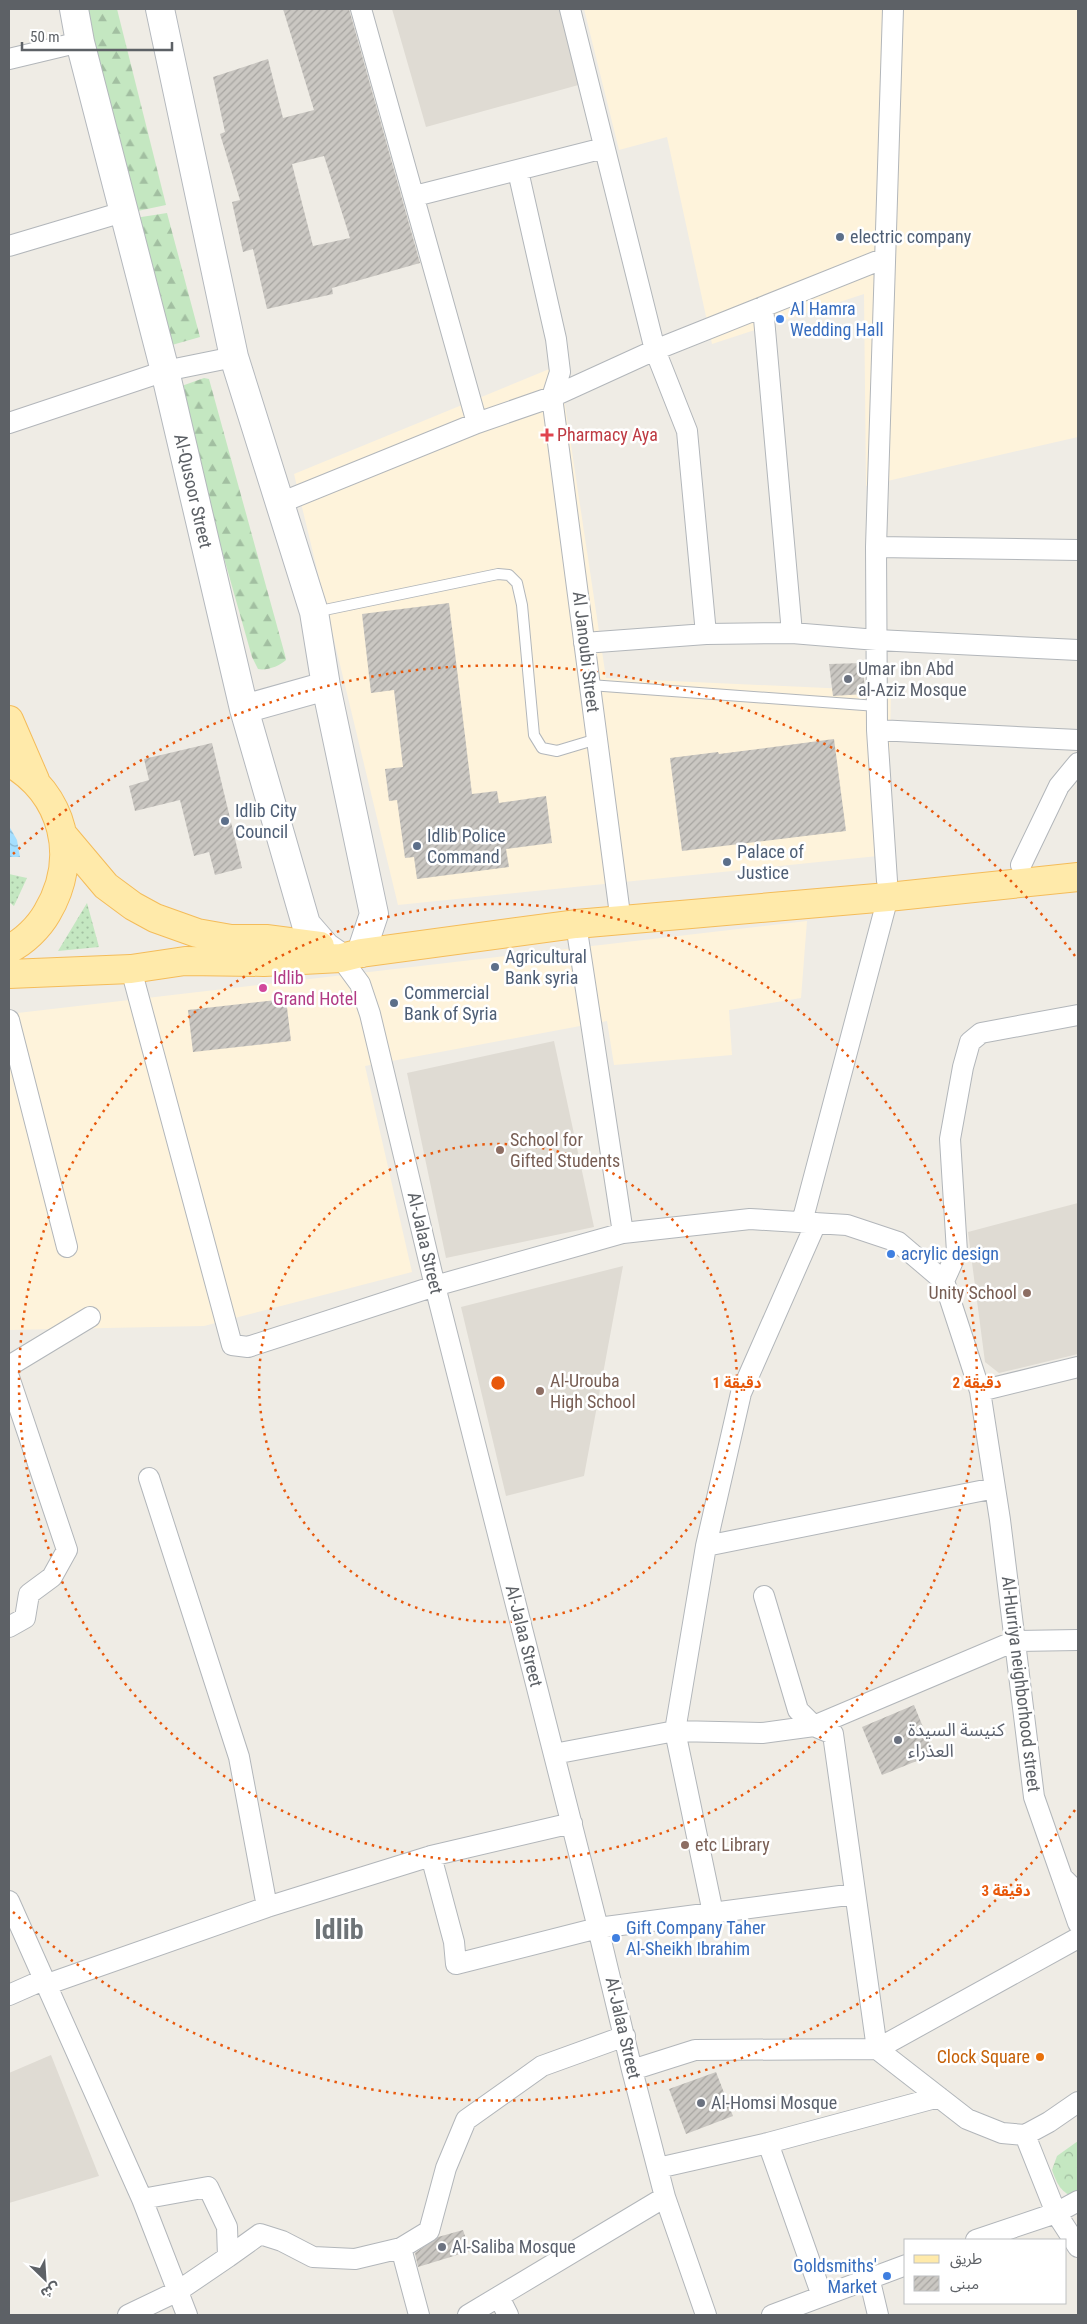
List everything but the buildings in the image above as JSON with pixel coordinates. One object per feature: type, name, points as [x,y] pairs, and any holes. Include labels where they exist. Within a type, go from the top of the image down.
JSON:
[{"type":"main road","points":[[9,720],[36,782],[54,808],[63,835],[65,863],[58,896],[40,924],[16,946],[9,949]]},
{"type":"main road","points":[[9,762],[36,782]]},
{"type":"main road","points":[[63,835],[106,886],[133,906],[156,918],[197,933],[231,939],[266,939],[348,950],[518,917],[618,907],[1078,877]]},
{"type":"main road","points":[[9,974],[132,968],[185,961],[264,962],[348,950],[888,889],[1021,865],[1078,858]]},
{"type":"street","name":"Al-Qusoor Street","points":[[74,9],[80,42],[165,371],[244,709],[306,924],[348,950]]},
{"type":"street","points":[[160,9],[234,356],[314,612],[326,686],[374,914],[348,950]]},
{"type":"street","points":[[361,9],[415,196],[477,423]]},
{"type":"street","points":[[570,9],[655,350],[687,431],[706,634]]},
{"type":"street","points":[[713,1913],[675,1730],[706,1546],[741,1393],[809,1222],[888,889],[877,730],[876,548],[893,9]]},
{"type":"street","points":[[9,59],[80,42]]},
{"type":"street","points":[[415,196],[604,148]]},
{"type":"street","points":[[518,171],[556,339],[560,372],[552,397]]},
{"type":"street","points":[[9,246],[123,212]]},
{"type":"street","points":[[280,503],[477,423],[552,397],[655,350],[885,258]]},
{"type":"street","points":[[762,306],[792,633]]},
{"type":"street","points":[[9,423],[165,371],[234,356]]},
{"type":"street","name":"Al Janoubi Street","points":[[552,397],[618,907]]},
{"type":"street","points":[[876,548],[1078,550]]},
{"type":"street","points":[[584,643],[706,634],[792,633],[876,640],[1078,650]]},
{"type":"street","points":[[244,709],[326,686]]},
{"type":"street","points":[[877,730],[1078,740]]},
{"type":"street","points":[[1021,865],[1059,786],[1078,762]]},
{"type":"street","points":[[576,924],[623,1233]]},
{"type":"street","name":"Al-Jalaa Street","points":[[348,950],[370,1014],[435,1286],[665,2197],[706,2315]]},
{"type":"street","points":[[132,968],[232,1345],[248,1347],[435,1286],[623,1233],[750,1219],[847,1225],[898,1242],[944,1281],[957,1252],[950,1139],[963,1067],[970,1042],[981,1033],[1078,1015]]},
{"type":"street","points":[[9,1020],[67,1247]]},
{"type":"street","name":"Al-Hurriya neighborhood street","points":[[944,1281],[980,1391],[1015,1641],[1034,1796],[1078,1923]]},
{"type":"street","points":[[9,1366],[90,1317]]},
{"type":"street","points":[[980,1391],[1078,1367]]},
{"type":"street","points":[[9,1377],[67,1550],[52,1577],[29,1594],[25,1618],[9,1627]]},
{"type":"street","points":[[149,1478],[239,1758],[267,1907]]},
{"type":"street","points":[[706,1546],[994,1488]]},
{"type":"street","points":[[764,1596],[798,1710],[814,1726],[833,1734],[877,2049],[967,2119],[1002,2133],[1025,2135],[1049,2122],[1078,2102]]},
{"type":"street","points":[[554,1754],[675,1730],[762,1733],[814,1726],[1015,1641],[1078,1640]]},
{"type":"street","points":[[9,1995],[267,1907],[431,1856],[572,1823]]},
{"type":"street","points":[[431,1856],[454,1942],[456,1964],[598,1928],[855,1894]]},
{"type":"street","points":[[1062,1877],[1078,1893]]},
{"type":"street","points":[[9,1901],[142,2200],[187,2315]]},
{"type":"street","points":[[632,2070],[696,2050],[877,2049],[1078,1938]]},
{"type":"street","points":[[128,2315],[178,2290],[260,2234],[282,2241],[313,2257],[355,2259],[401,2248],[429,2231],[446,2168],[466,2120],[542,2066],[625,2036]]},
{"type":"street","points":[[658,2168],[768,2144],[939,2097]]},
{"type":"street","points":[[1025,2135],[1056,2212],[1078,2247]]},
{"type":"street","points":[[768,2144],[822,2296]]},
{"type":"street","points":[[142,2200],[208,2187],[227,2227],[228,2257]]},
{"type":"street","points":[[468,2315],[665,2197]]},
{"type":"street","points":[[979,2239],[1056,2212],[1078,2202]]},
{"type":"street","points":[[401,2248],[420,2315]]},
{"type":"street","points":[[772,2315],[869,2277],[904,2266]]},
{"type":"street","points":[[869,2277],[878,2315]]},
{"type":"street","points":[[499,2297],[508,2315]]},
{"type":"lane","points":[[314,612],[498,574],[509,575],[517,583],[522,605],[534,735],[542,748],[557,751],[597,739]]},
{"type":"lane","points":[[590,685],[877,706]]},
{"type":"shaded area","points":[[392,9],[562,9],[582,84],[426,127]]},
{"type":"shaded area","points":[[584,9],[1078,9],[1078,437],[866,486],[864,294],[712,344],[667,137],[619,150]]},
{"type":"shaded area","points":[[559,365],[606,678],[891,691],[888,855],[398,905],[294,474]]},
{"type":"shaded area","points":[[807,921],[801,998],[729,1010],[732,1055],[614,1065],[607,1021],[365,1066],[412,1272],[204,1326],[9,1330],[9,1014]]},
{"type":"shaded area","name":"School for Gifted Students","points":[[554,1041],[594,1227],[446,1258],[407,1073]]},
{"type":"shaded area","name":"Unity School","points":[[1078,1203],[1078,1354],[999,1373],[985,1362],[968,1232]]},
{"type":"shaded area","name":"Al-Urouba High School","points":[[623,1266],[584,1476],[506,1496],[461,1307]]},
{"type":"shaded area","points":[[51,2055],[99,2176],[9,2203],[9,2073]]},
{"type":"green space","points":[[85,9],[117,9],[166,205],[133,212]]},
{"type":"green space","points":[[167,213],[200,337],[165,347],[135,218]]},
{"type":"green space","points":[[204,378],[209,379],[285,655],[286,660],[269,669],[258,669],[252,657],[176,388]]},
{"type":"green space","points":[[9,874],[27,878],[14,906],[9,902]]},
{"type":"green space","points":[[87,903],[99,947],[58,951]]},
{"type":"green space","points":[[1078,2141],[1078,2198],[1076,2198],[1060,2187],[1052,2170],[1057,2156]]},
{"type":"water","points":[[9,826],[17,840],[20,857],[9,857]]},
{"type":"place","name":"electric company","points":[[840,237]]},
{"type":"place","name":"Al Hamra Wedding Hall","points":[[780,319]]},
{"type":"place","name":"Pharmacy Aya","points":[[547,435]]},
{"type":"place","name":"Umar ibn Abd al-Aziz Mosque","points":[[848,679]]},
{"type":"place","name":"Idlib City Council","points":[[225,821]]},
{"type":"place","name":"Idlib Police Command","points":[[417,846]]},
{"type":"place","name":"Palace of Justice","points":[[727,862]]},
{"type":"place","name":"Agricultural Bank syria","points":[[495,967]]},
{"type":"place","name":"Idlib Grand Hotel","points":[[263,988]]},
{"type":"place","name":"Commercial Bank of Syria","points":[[394,1003]]},
{"type":"place","name":"School for Gifted Students","points":[[500,1150]]},
{"type":"place","name":"acrylic design","points":[[891,1254]]},
{"type":"place","name":"Unity School","points":[[1027,1293]]},
{"type":"place","name":"Al-Urouba High School","points":[[540,1391]]},
{"type":"place","name":"كنيسة السيدة العذراء","points":[[898,1740]]},
{"type":"place","name":"etc Library","points":[[685,1845]]},
{"type":"place","name":"Gift Company Taher Al-Sheikh Ibrahim","points":[[616,1938]]},
{"type":"place","name":"Clock Square","points":[[1040,2057]]},
{"type":"place","name":"Al-Homsi Mosque","points":[[701,2103]]},
{"type":"place","name":"Al-Saliba Mosque","points":[[442,2247]]},
{"type":"place","name":"Goldsmiths' Market","points":[[887,2276]]},
{"type":"district","name":"Idlib","points":[[339,1929]]}]
